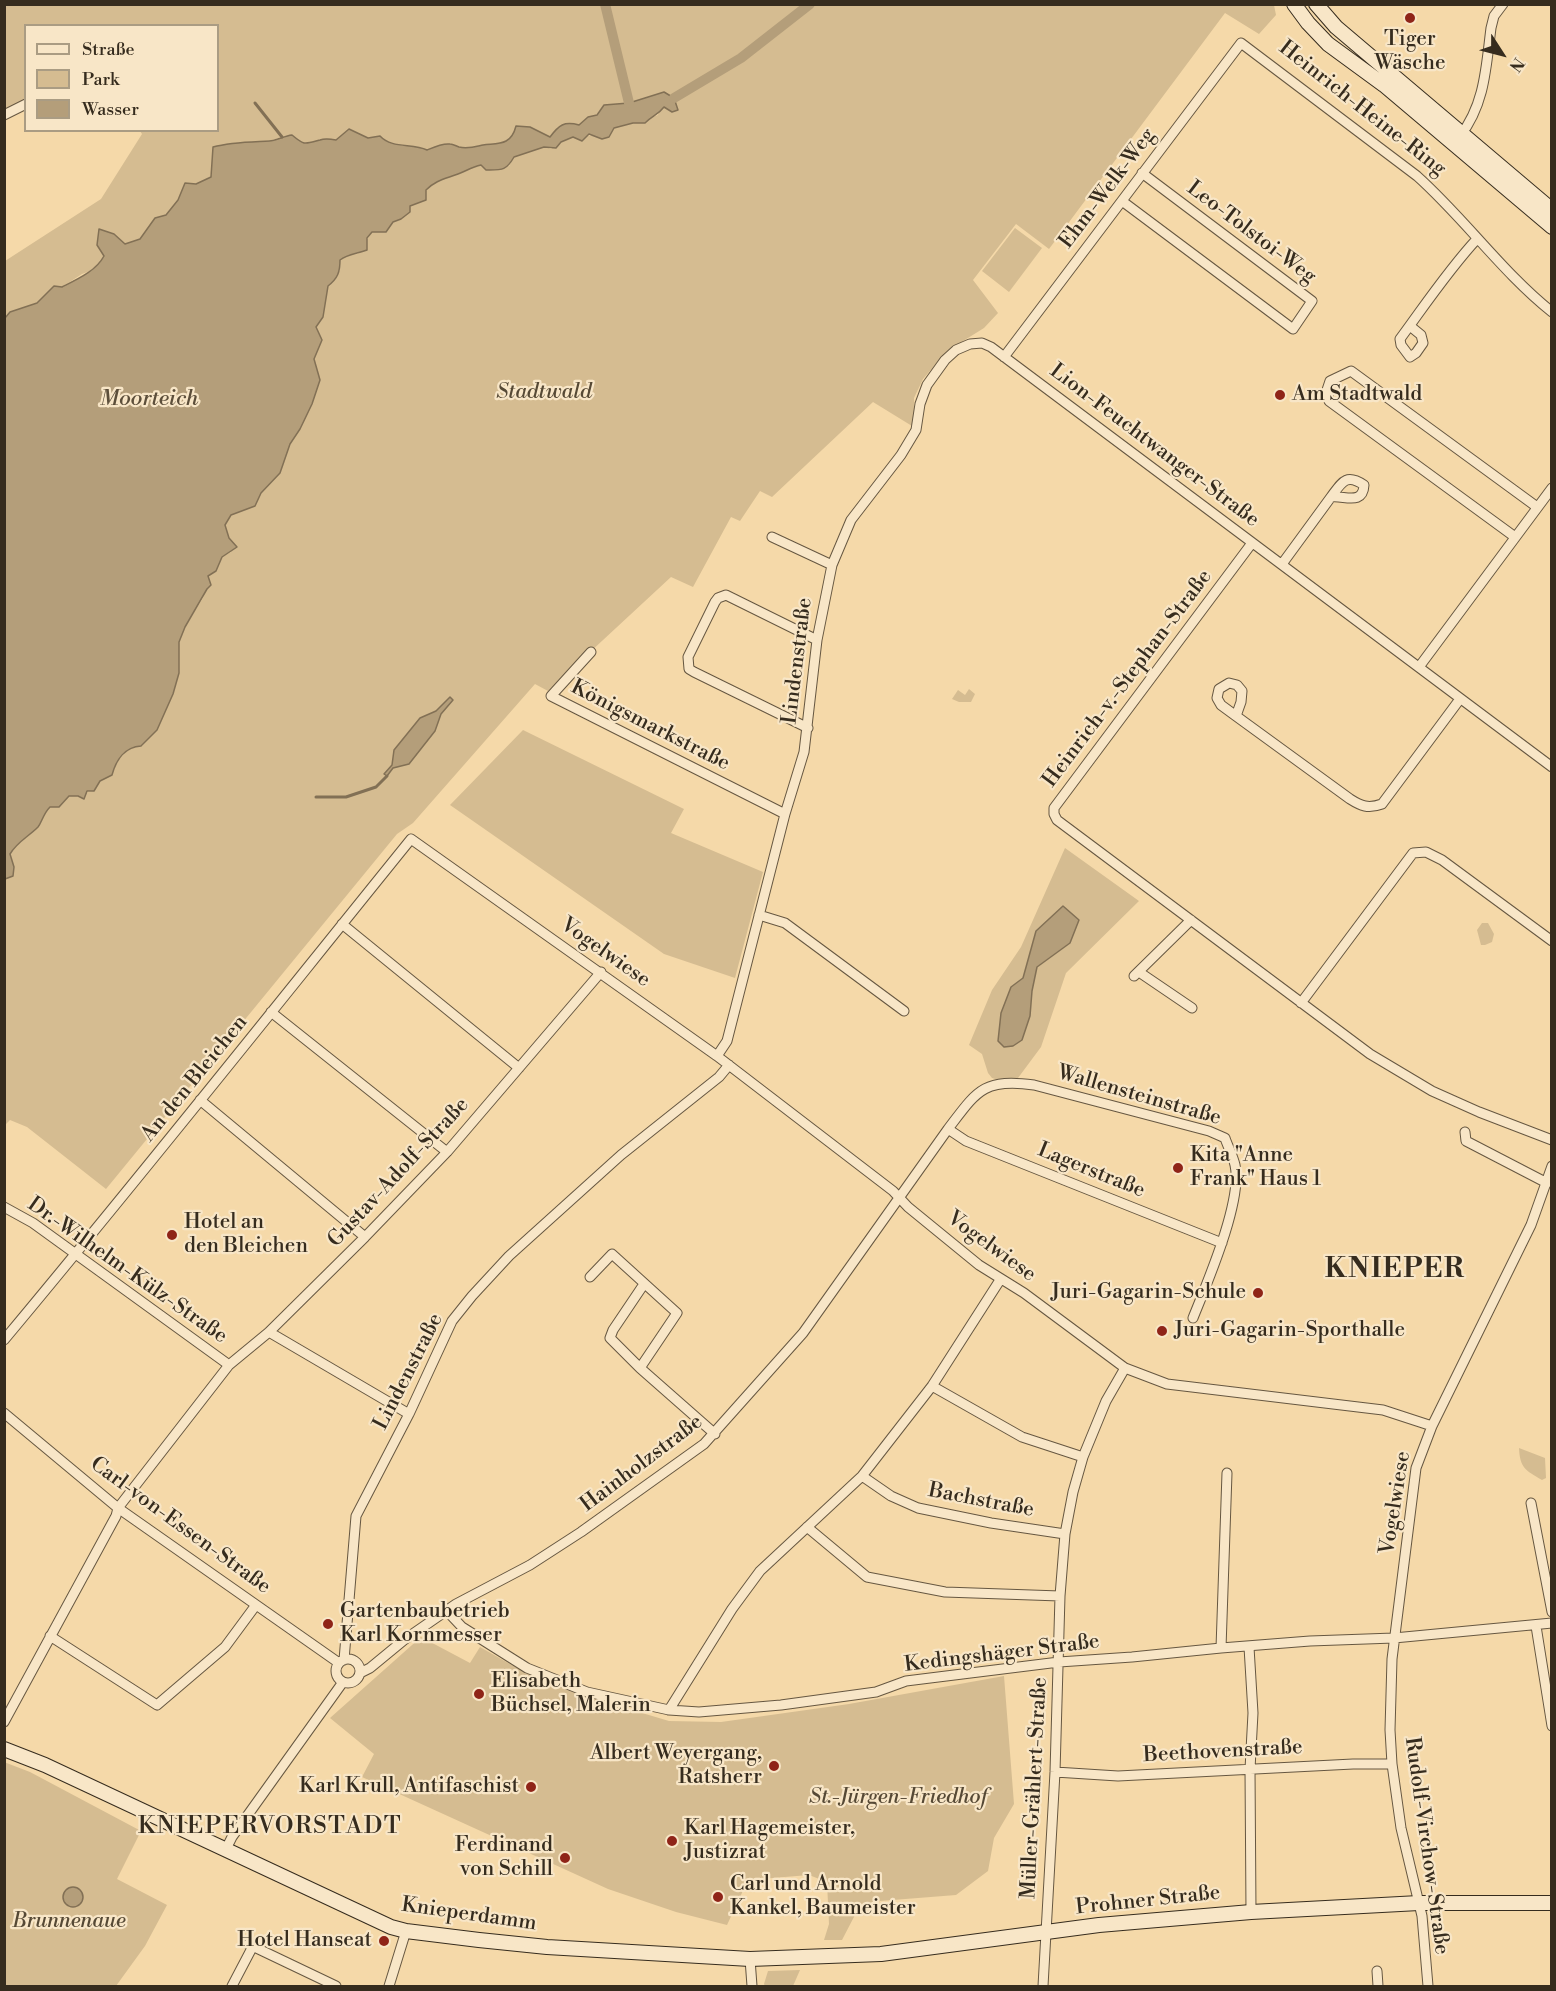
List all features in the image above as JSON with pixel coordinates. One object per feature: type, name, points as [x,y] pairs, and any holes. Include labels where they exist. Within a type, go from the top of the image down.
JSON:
[{"type":"main road","name":"Heinrich-Heine-Ring","points":[[1294,4],[1323,40],[1551,210]]},
{"type":"main road","points":[[1306,4],[1309,9],[1325,17]]},
{"type":"main road","points":[[1316,4],[1325,17]]},
{"type":"main road","name":"Heinrich-Heine-Ring","points":[[1325,17],[1551,227]]},
{"type":"main road","name":"Knieperdamm","points":[[4,1749],[45,1765],[378,1921],[406,1930],[547,1947],[750,1959]]},
{"type":"main road","name":"Prohner Straße","points":[[750,1959],[881,1954],[1099,1925],[1251,1912],[1419,1903],[1551,1903]]},
{"type":"street","points":[[1458,139],[1478,107],[1491,28],[1494,16],[1503,4]]},
{"type":"street","name":"Ehm-Welk-Weg","points":[[1004,357],[1241,44]]},
{"type":"street","name":"Heinrich-Heine-Ring","points":[[1241,44],[1418,176],[1440,196],[1522,287],[1551,312]]},
{"type":"street","points":[[4,115],[24,105]]},
{"type":"street","name":"Leo-Tolstoi-Weg","points":[[1122,201],[1293,330],[1312,301],[1142,173]]},
{"type":"street","points":[[1410,326],[1465,252],[1478,239]]},
{"type":"street","name":"Lindenstraße","points":[[717,1056],[728,1041],[785,814],[804,752],[817,640],[832,565],[851,520],[901,455],[916,430],[920,404],[927,385],[948,356],[970,344],[982,343],[1004,357]]},
{"type":"street","name":"Lion-Feuchtwanger-Straße","points":[[1004,357],[1551,767]]},
{"type":"street","points":[[1515,537],[1329,401],[1327,390],[1330,381],[1351,371],[1537,507]]},
{"type":"street","points":[[1419,667],[1551,488]]},
{"type":"street","points":[[1282,564],[1331,497]]},
{"type":"street","points":[[772,537],[832,565]]},
{"type":"street","name":"Heinrich-v.-Stephan-Straße","points":[[1252,543],[1054,808],[1057,820],[1371,1054],[1432,1091],[1551,1140]]},
{"type":"street","points":[[808,728],[694,672],[689,669],[688,657],[715,602],[726,595],[817,640]]},
{"type":"street","name":"Königsmarkstraße","points":[[591,652],[551,696],[785,814]]},
{"type":"street","points":[[1236,716],[1362,807],[1373,807],[1382,804],[1460,699]]},
{"type":"street","name":"An den Bleichen","points":[[4,1340],[128,1193],[200,1100],[411,839]]},
{"type":"street","name":"Vogelwiese","points":[[411,839],[717,1056],[900,1198],[929,1225],[1000,1280],[1024,1293],[1125,1368],[1167,1384],[1383,1410],[1432,1426],[1416,1468],[1394,1638]]},
{"type":"street","points":[[1301,1003],[1413,853],[1426,852],[1442,860],[1551,941]]},
{"type":"street","points":[[759,915],[785,923],[904,1011]]},
{"type":"street","points":[[1191,920],[1137,974],[1192,1008]]},
{"type":"street","points":[[342,924],[519,1068]]},
{"type":"street","name":"Gustav-Adolf-Straße","points":[[4,1722],[116,1516],[118,1508],[229,1365],[269,1332],[447,1152],[601,972]]},
{"type":"street","points":[[271,1012],[447,1152]]},
{"type":"street","name":"Lindenstraße","points":[[341,1662],[356,1516],[409,1414],[452,1321],[509,1256],[621,1155],[719,1077],[729,1065]]},
{"type":"street","name":"Wallensteinstraße","points":[[948,1129],[981,1091],[994,1084],[1007,1082],[1034,1085],[1209,1131],[1225,1138],[1236,1166],[1234,1192],[1222,1243],[1193,1317]]},
{"type":"street","points":[[200,1100],[365,1237]]},
{"type":"street","name":"Hainholzstraße","points":[[360,1673],[370,1668],[446,1610],[530,1565],[572,1537],[691,1454],[715,1434],[803,1333],[948,1129]]},
{"type":"street","name":"Lagerstraße","points":[[948,1129],[977,1145],[1222,1243]]},
{"type":"street","points":[[1465,1132],[1466,1141],[1546,1183]]},
{"type":"street","points":[[1432,1426],[1528,1231],[1551,1166]]},
{"type":"street","name":"Dr.-Wilhelm-Külz-Straße","points":[[4,1207],[33,1223],[229,1365]]},
{"type":"street","points":[[590,1276],[612,1254],[677,1313],[640,1368]]},
{"type":"street","points":[[669,1710],[732,1609],[760,1570],[862,1476],[932,1386],[1000,1280]]},
{"type":"street","points":[[644,1284],[610,1338],[640,1368],[715,1434]]},
{"type":"street","points":[[269,1332],[409,1414]]},
{"type":"street","name":"Müller-Grählert-Straße","points":[[1043,1986],[1055,1772],[1060,1596],[1065,1534],[1083,1457],[1106,1401],[1125,1368]]},
{"type":"street","points":[[932,1386],[1022,1437],[1083,1457]]},
{"type":"street","name":"Carl-von-Essen-Straße","points":[[4,1413],[118,1508],[341,1662]]},
{"type":"street","points":[[1221,1648],[1227,1473]]},
{"type":"street","name":"Bachstraße","points":[[862,1476],[891,1496],[918,1508],[991,1523],[1065,1534]]},
{"type":"street","points":[[1531,1503],[1551,1612]]},
{"type":"street","points":[[807,1527],[867,1577],[945,1592],[1060,1596]]},
{"type":"street","points":[[50,1636],[157,1705],[225,1647],[256,1605]]},
{"type":"street","name":"Kedingshäger Straße","points":[[446,1610],[462,1627],[527,1668],[587,1692],[669,1710],[699,1712],[781,1705],[876,1692],[906,1682],[1059,1662],[1310,1641],[1394,1638],[1551,1623]]},
{"type":"street","points":[[1536,1626],[1551,1726]]},
{"type":"street","name":"Rudolf-Virchow-Straße","points":[[1394,1638],[1391,1701],[1392,1764],[1401,1828],[1422,1916],[1428,1986]]},
{"type":"street","points":[[1249,1647],[1253,1713],[1250,1769],[1251,1912]]},
{"type":"street","points":[[350,1659],[357,1663],[360,1673],[353,1682],[343,1682],[337,1674],[341,1662],[350,1659]]},
{"type":"street","points":[[226,1849],[232,1837],[343,1682]]},
{"type":"street","name":"Beethovenstraße","points":[[1055,1772],[1118,1776],[1392,1764]]},
{"type":"street","points":[[390,1986],[406,1930]]},
{"type":"street","points":[[232,1986],[251,1945],[336,1986]]},
{"type":"street","points":[[750,1959],[752,1986]]},
{"type":"street","points":[[1377,1971],[1378,1986]]},
{"type":"green space","name":"Stadtwald","points":[[5,5],[1274,5],[1276,15],[1259,34],[1225,13],[1049,249],[1016,224],[973,280],[998,313],[984,328],[947,351],[923,379],[914,398],[912,426],[873,402],[772,497],[760,491],[740,521],[731,517],[693,587],[671,577],[548,691],[535,684],[413,823],[397,834],[106,1189],[27,1127],[10,1120],[5,1125],[4,879],[14,867],[10,854],[38,827],[50,807],[59,807],[69,796],[94,791],[100,781],[112,775],[122,755],[142,746],[157,730],[173,694],[179,673],[179,642],[185,627],[203,598],[208,576],[216,571],[222,557],[231,552],[225,526],[231,515],[255,506],[261,493],[280,473],[290,444],[300,429],[320,380],[314,359],[322,340],[316,327],[323,317],[328,285],[338,274],[340,260],[347,255],[358,254],[372,232],[401,219],[410,206],[422,200],[432,184],[475,166],[509,166],[514,157],[544,146],[551,149],[571,138],[609,137],[614,128],[633,123],[645,123],[658,115],[664,92],[629,103],[604,105],[596,115],[588,117],[579,125],[562,125],[550,137],[530,127],[516,126],[511,137],[504,142],[471,148],[447,144],[427,150],[390,143],[380,136],[368,138],[349,129],[336,140],[321,139],[311,144],[302,144],[282,137],[213,147],[211,177],[196,184],[185,183],[178,200],[166,215],[155,219],[140,239],[125,244],[114,234],[98,268],[82,274],[62,287],[54,286],[37,303],[10,312],[5,318],[5,261],[101,199],[142,134],[141,132],[219,132],[219,24],[24,24],[24,102],[5,112]],"holes":[[[450,697],[453,700],[441,714],[435,731],[409,764],[393,768],[386,776],[385,774],[392,765],[394,750],[420,718],[436,711]]]},
{"type":"green space","points":[[1015,228],[1042,248],[1009,292],[982,271]]},
{"type":"green space","points":[[969,689],[975,694],[971,702],[959,702],[952,699],[958,690],[965,695]]},
{"type":"green space","points":[[523,730],[684,809],[671,833],[763,872],[735,978],[664,954],[450,805]]},
{"type":"green space","points":[[1065,848],[1139,901],[1066,973],[1041,1047],[1018,1078],[998,1080],[992,1078],[988,1073],[982,1054],[969,1045],[992,990],[1021,947]],"holes":[[[1063,906],[1070,943],[1037,967],[1030,1016],[1022,1040],[1011,987],[1023,978],[1036,931]]]},
{"type":"green space","points":[[1482,923],[1488,923],[1494,934],[1492,942],[1485,945],[1481,945],[1477,930]]},
{"type":"green space","points":[[1519,1448],[1545,1458],[1546,1478],[1542,1480],[1524,1468]]},
{"type":"green space","name":"St.-Jürgen-Friedhof","points":[[421,1637],[470,1663],[480,1647],[524,1672],[585,1696],[669,1721],[721,1722],[849,1704],[1004,1676],[1014,1804],[994,1838],[988,1871],[956,1895],[880,1901],[856,1913],[842,1940],[824,1940],[829,1924],[827,1882],[809,1875],[748,1880],[727,1925],[676,1912],[608,1889],[362,1777],[374,1754],[330,1718]]},
{"type":"green space","name":"Brunnenaue","points":[[4,1762],[30,1772],[141,1831],[117,1879],[167,1905],[145,1946],[116,1986],[5,1986]]},
{"type":"green space","points":[[800,1970],[793,1986],[765,1986],[764,1984],[768,1971]]},
{"type":"water","name":"Moorteich","points":[[664,92],[674,98],[678,110],[672,112],[664,107],[645,123],[633,123],[614,128],[609,137],[602,139],[589,134],[582,141],[573,137],[561,142],[556,148],[544,147],[514,157],[503,169],[486,170],[481,165],[437,182],[426,190],[426,200],[410,206],[410,212],[393,222],[386,232],[372,232],[367,238],[367,250],[340,260],[338,275],[328,286],[323,317],[316,327],[322,340],[314,359],[320,380],[312,404],[290,444],[280,473],[261,493],[255,506],[231,515],[225,525],[229,538],[237,547],[222,557],[216,571],[208,576],[211,585],[185,627],[179,642],[179,673],[173,694],[157,730],[141,746],[130,749],[122,755],[112,775],[100,781],[94,791],[87,791],[84,799],[69,796],[59,807],[50,807],[38,827],[10,854],[14,867],[13,876],[5,879],[5,318],[10,312],[37,303],[54,286],[62,287],[96,266],[104,256],[97,245],[99,229],[114,234],[125,244],[140,239],[155,218],[166,215],[178,200],[185,183],[196,184],[211,177],[213,147],[234,143],[272,141],[292,135],[305,143],[324,139],[336,140],[349,129],[368,138],[380,136],[390,143],[427,150],[447,144],[471,148],[503,142],[511,137],[516,126],[530,127],[550,137],[562,125],[579,125],[588,117],[597,115],[604,105],[629,103]]},
{"type":"water","points":[[450,697],[453,700],[441,714],[435,731],[409,764],[393,768],[387,776],[384,774],[392,765],[394,750],[420,718],[436,711]]},
{"type":"water","points":[[1063,906],[1079,920],[1070,943],[1037,967],[1030,1016],[1022,1040],[1013,1046],[1004,1047],[998,1041],[1001,1013],[1011,987],[1023,978],[1036,931]]},
{"type":"water","points":[[73,1887],[80,1890],[83,1897],[80,1904],[73,1907],[66,1904],[63,1897],[66,1890]]},
{"type":"waterway","points":[[605,4],[629,103]]},
{"type":"waterway","points":[[674,98],[741,58],[810,4]]},
{"type":"waterway","points":[[255,103],[282,137]]},
{"type":"waterway","points":[[316,797],[346,797],[376,787],[387,776]]},
{"type":"place","name":"Tiger Wäsche","points":[[1410,18]]},
{"type":"place","name":"Am Stadtwald","points":[[1280,395]]},
{"type":"place","name":"Kita \"Anne Frank\" Haus 1","points":[[1178,1168]]},
{"type":"place","name":"Hotel an den Bleichen","points":[[172,1235]]},
{"type":"place","name":"Juri-Gagarin-Schule","points":[[1258,1293]]},
{"type":"place","name":"Juri-Gagarin-Sporthalle","points":[[1162,1331]]},
{"type":"place","name":"Gartenbaubetrieb Karl Kornmesser","points":[[328,1624]]},
{"type":"place","name":"Elisabeth Büchsel, Malerin","points":[[479,1694]]},
{"type":"place","name":"Albert Weyergang, Ratsherr","points":[[774,1766]]},
{"type":"place","name":"Karl Krull, Antifaschist","points":[[531,1787]]},
{"type":"place","name":"Karl Hagemeister, Justizrat","points":[[672,1841]]},
{"type":"place","name":"Ferdinand von Schill","points":[[565,1858]]},
{"type":"place","name":"Carl und Arnold Kankel, Baumeister","points":[[718,1897]]},
{"type":"place","name":"Hotel Hanseat","points":[[384,1941]]},
{"type":"district","name":"KNIEPER","points":[[1395,1271]]},
{"type":"district","name":"KNIEPERVORSTADT","points":[[270,1827]]}]
